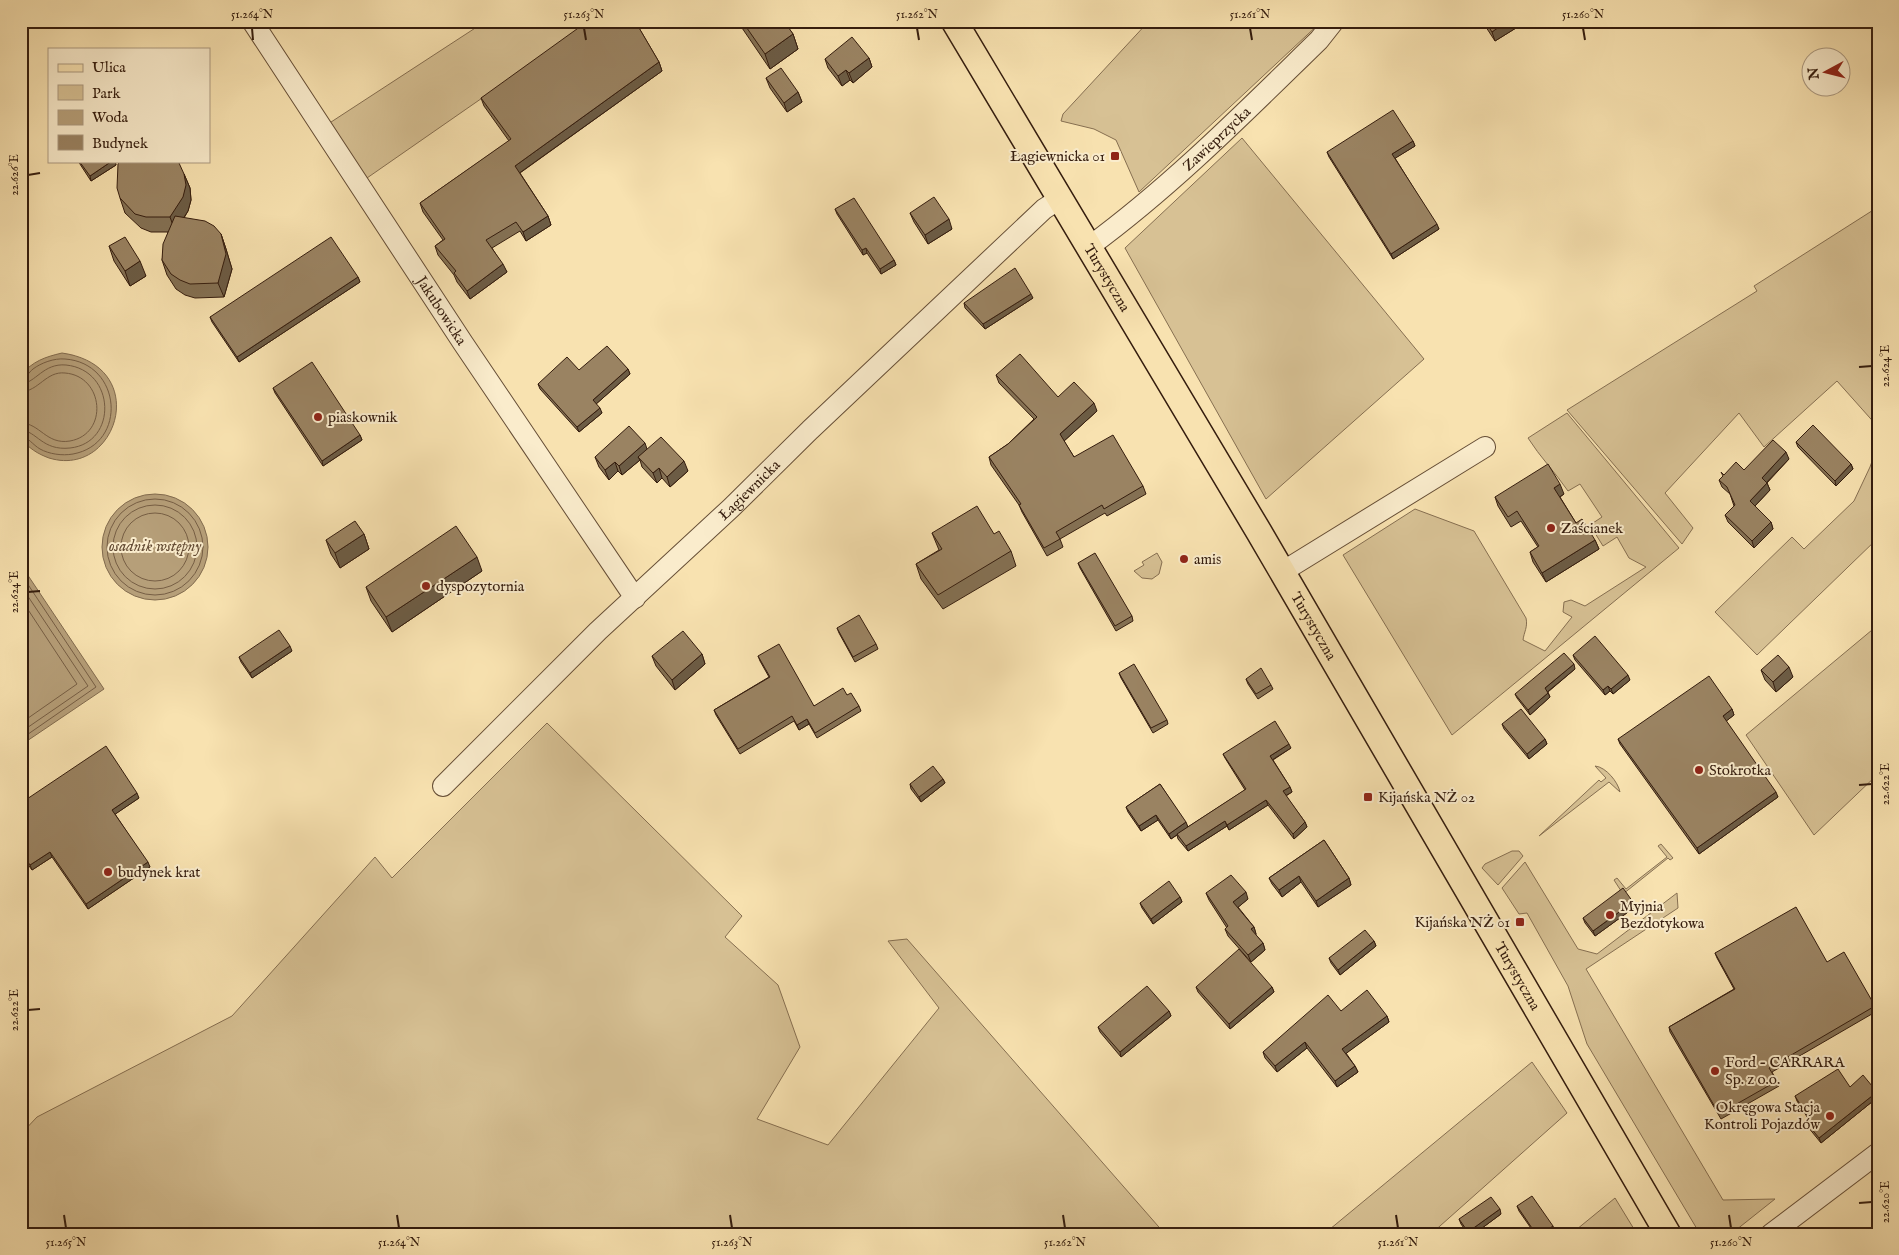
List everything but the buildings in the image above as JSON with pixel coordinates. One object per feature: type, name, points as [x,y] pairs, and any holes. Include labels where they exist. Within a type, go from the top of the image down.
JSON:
[{"type":"main road","name":"Turystyczna","points":[[954,21],[1090,246],[1282,572],[1668,1234]]},
{"type":"street","name":"Jakubowicka","points":[[252,21],[463,343],[634,598]]},
{"type":"street","name":"Zawieprzycka","points":[[1090,246],[1130,217],[1204,152],[1319,40],[1334,21]]},
{"type":"street","name":"Łagiewnicka","points":[[442,786],[634,598],[1029,222],[1060,198]]},
{"type":"street","points":[[1282,572],[1485,447]]},
{"type":"street","points":[[1770,1234],[1878,1153]]},
{"type":"green space","points":[[486,21],[593,21],[367,178],[328,124]]},
{"type":"green space","points":[[1149,21],[1322,21],[1139,192],[1116,140],[1094,129],[1061,121],[1063,114]]},
{"type":"green space","points":[[1242,138],[1424,359],[1266,499],[1125,248]]},
{"type":"green space","points":[[1878,207],[1878,427],[1837,381],[1764,447],[1739,413],[1665,493],[1693,528],[1682,544],[1567,410],[1757,291],[1754,286]]},
{"type":"green space","points":[[1567,413],[1679,548],[1452,735],[1343,555],[1415,509],[1474,531],[1526,618],[1523,640],[1545,651],[1572,617],[1563,612],[1564,602],[1571,600],[1585,606],[1646,567],[1629,558],[1617,537],[1603,546],[1590,525],[1602,517],[1580,484],[1568,491],[1528,438]]},
{"type":"green space","points":[[1878,445],[1878,538],[1757,655],[1715,612],[1792,537],[1804,549],[1854,501]]},
{"type":"green space","points":[[1157,553],[1162,562],[1159,574],[1152,579],[1142,578],[1134,571],[1144,565],[1142,562]]},
{"type":"green space","points":[[1878,625],[1878,774],[1814,835],[1746,735]]},
{"type":"green space","points":[[547,723],[742,916],[725,937],[778,985],[800,1047],[757,1119],[828,1145],[939,1008],[888,941],[907,939],[1165,1234],[21,1234],[21,1134],[37,1117],[232,1016],[375,857],[392,878]]},
{"type":"green space","points":[[1595,766],[1603,769],[1611,776],[1620,792],[1609,782],[1539,836],[1599,780],[1601,782],[1606,778]]},
{"type":"green space","points":[[1661,844],[1673,858],[1670,860],[1668,858],[1623,894],[1614,880],[1617,878],[1626,889],[1667,857],[1658,846]]},
{"type":"green space","points":[[1512,851],[1519,851],[1523,856],[1498,885],[1482,868],[1485,864]]},
{"type":"green space","points":[[1525,862],[1578,949],[1597,954],[1677,893],[1678,908],[1586,969],[1723,1200],[1775,1199],[1731,1234],[1700,1234],[1587,1044],[1568,986],[1527,913],[1519,914],[1502,888]]},
{"type":"green space","points":[[1532,1062],[1567,1113],[1431,1234],[1324,1234]]},
{"type":"green space","points":[[1615,1198],[1637,1234],[1571,1234]]},
{"type":"water","points":[[21,244],[26,257],[28,278],[21,298]]},
{"type":"water","points":[[62,353],[90,362],[108,378],[116,397],[115,418],[107,437],[93,452],[73,460],[49,458],[37,453],[21,438],[21,375],[40,360]]},
{"type":"water","name":"osadnik wstępny","points":[[155,494],[175,498],[193,509],[204,527],[208,547],[204,567],[193,585],[175,596],[155,600],[135,596],[117,585],[106,567],[102,547],[106,527],[117,509],[135,498]]},
{"type":"water","points":[[21,565],[104,689],[21,745]]},
{"type":"place","name":"Łagiewnicka 01","points":[[1115,156]]},
{"type":"place","name":"piaskownik","points":[[318,417]]},
{"type":"place","name":"Zaścianek","points":[[1551,528]]},
{"type":"place","name":"amis","points":[[1184,559]]},
{"type":"place","name":"dyspozytornia","points":[[426,586]]},
{"type":"place","name":"Stokrotka","points":[[1699,770]]},
{"type":"place","name":"Kijańska NŻ 02","points":[[1368,797]]},
{"type":"place","name":"budynek krat","points":[[108,872]]},
{"type":"place","name":"Myjnia Bezdotykowa","points":[[1610,915]]},
{"type":"place","name":"Kijańska NŻ 01","points":[[1520,922]]},
{"type":"place","name":"Ford - CARRARA Sp. z o.o.","points":[[1715,1071]]},
{"type":"place","name":"Okręgowa Stacja Kontroli Pojazdów","points":[[1830,1116]]}]
